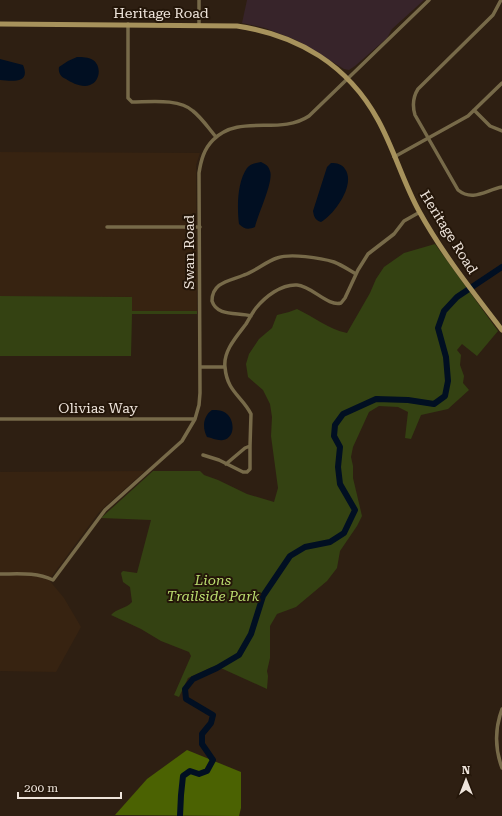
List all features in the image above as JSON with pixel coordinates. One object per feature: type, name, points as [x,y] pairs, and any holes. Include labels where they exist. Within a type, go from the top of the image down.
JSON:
[{"type":"main road","name":"Heritage Road","points":[[0,24],[237,26],[265,31],[289,39],[316,54],[331,64],[348,79],[372,110],[381,126],[420,212],[432,234],[464,280],[502,330]]},
{"type":"street","points":[[199,0],[199,25]]},
{"type":"street","name":"Swan Road","points":[[0,574],[33,574],[52,580],[100,516],[177,446],[187,435],[195,419],[200,400],[200,164],[207,147],[216,137],[225,131],[236,127],[283,126],[300,122],[314,112],[429,0]]},
{"type":"street","points":[[501,0],[493,15],[421,85],[413,101],[414,110],[428,138],[454,185],[460,192],[466,195],[475,196],[502,187]]},
{"type":"street","points":[[128,24],[128,98],[132,102],[175,103],[184,105],[195,112],[216,137]]},
{"type":"street","points":[[394,157],[464,118],[502,83]]},
{"type":"street","points":[[474,110],[490,126],[502,131]]},
{"type":"street","points":[[203,455],[243,472],[248,471],[250,466],[251,414],[231,388],[225,367],[226,358],[232,342],[262,302],[278,290],[288,286],[306,287],[332,303],[340,304],[345,298],[356,274],[368,254],[394,234],[406,220],[420,212]]},
{"type":"street","points":[[107,227],[200,227]]},
{"type":"street","points":[[251,316],[232,314],[216,308],[212,304],[211,299],[214,291],[226,280],[245,275],[276,258],[284,256],[333,262],[356,274]]},
{"type":"street","points":[[200,367],[225,367]]},
{"type":"street","name":"Olivias Way","points":[[0,419],[195,419]]},
{"type":"street","points":[[226,464],[245,448],[250,446]]},
{"type":"street","points":[[502,709],[496,735],[497,751],[502,768]]},
{"type":"shaded area","points":[[247,0],[424,0],[392,29],[387,38],[349,70],[344,69],[296,40],[265,28],[242,23]]},
{"type":"shaded area","points":[[0,152],[200,153],[196,165],[197,311],[131,311],[131,297],[0,296]]},
{"type":"shaded area","points":[[145,471],[99,512],[49,580],[64,598],[81,627],[56,672],[0,671],[0,472]]},
{"type":"green space","name":"Lions Trailside Park","points":[[435,244],[498,331],[477,356],[462,344],[457,350],[461,355],[460,365],[464,376],[463,383],[469,390],[448,409],[421,415],[411,439],[405,438],[408,412],[398,407],[379,406],[369,412],[353,447],[351,457],[353,478],[362,516],[340,551],[337,568],[327,581],[296,607],[277,614],[270,626],[270,658],[267,671],[267,689],[223,669],[212,667],[188,678],[179,697],[174,695],[191,656],[189,652],[161,641],[141,629],[111,615],[132,602],[130,587],[123,582],[121,573],[123,571],[137,573],[151,520],[101,518],[153,471],[200,471],[204,475],[247,494],[274,502],[278,488],[271,436],[272,417],[270,404],[263,390],[248,377],[246,364],[249,354],[259,339],[272,328],[277,315],[297,309],[327,326],[347,333],[384,267],[404,253]]},
{"type":"green space","points":[[0,296],[132,297],[132,311],[197,311],[197,314],[132,314],[131,356],[0,356]]},
{"type":"green space","points":[[187,750],[241,772],[241,808],[239,816],[115,815],[147,779]]},
{"type":"water","points":[[77,57],[89,58],[98,66],[98,77],[96,81],[90,85],[77,85],[60,74],[59,67]]},
{"type":"water","points":[[0,59],[23,65],[25,71],[24,76],[15,81],[0,80]]},
{"type":"water","points":[[261,162],[266,165],[270,171],[270,182],[255,227],[246,228],[239,224],[238,203],[241,180],[247,168],[253,164]]},
{"type":"water","points":[[331,163],[339,164],[344,167],[348,175],[348,182],[346,190],[338,206],[321,222],[315,218],[313,211],[327,167]]},
{"type":"water","points":[[212,410],[224,412],[230,417],[232,433],[227,439],[219,440],[207,437],[205,434],[204,422],[207,415]]},
{"type":"waterway","points":[[180,816],[183,776],[190,771],[199,774],[207,771],[213,760],[202,744],[202,734],[211,723],[213,715],[186,699],[185,689],[193,679],[217,668],[239,655],[251,634],[263,596],[290,556],[305,547],[330,542],[344,533],[355,510],[340,484],[338,467],[340,447],[334,436],[335,425],[343,414],[376,399],[408,400],[434,404],[445,396],[448,381],[446,357],[438,328],[444,311],[457,297],[502,267]]}]
